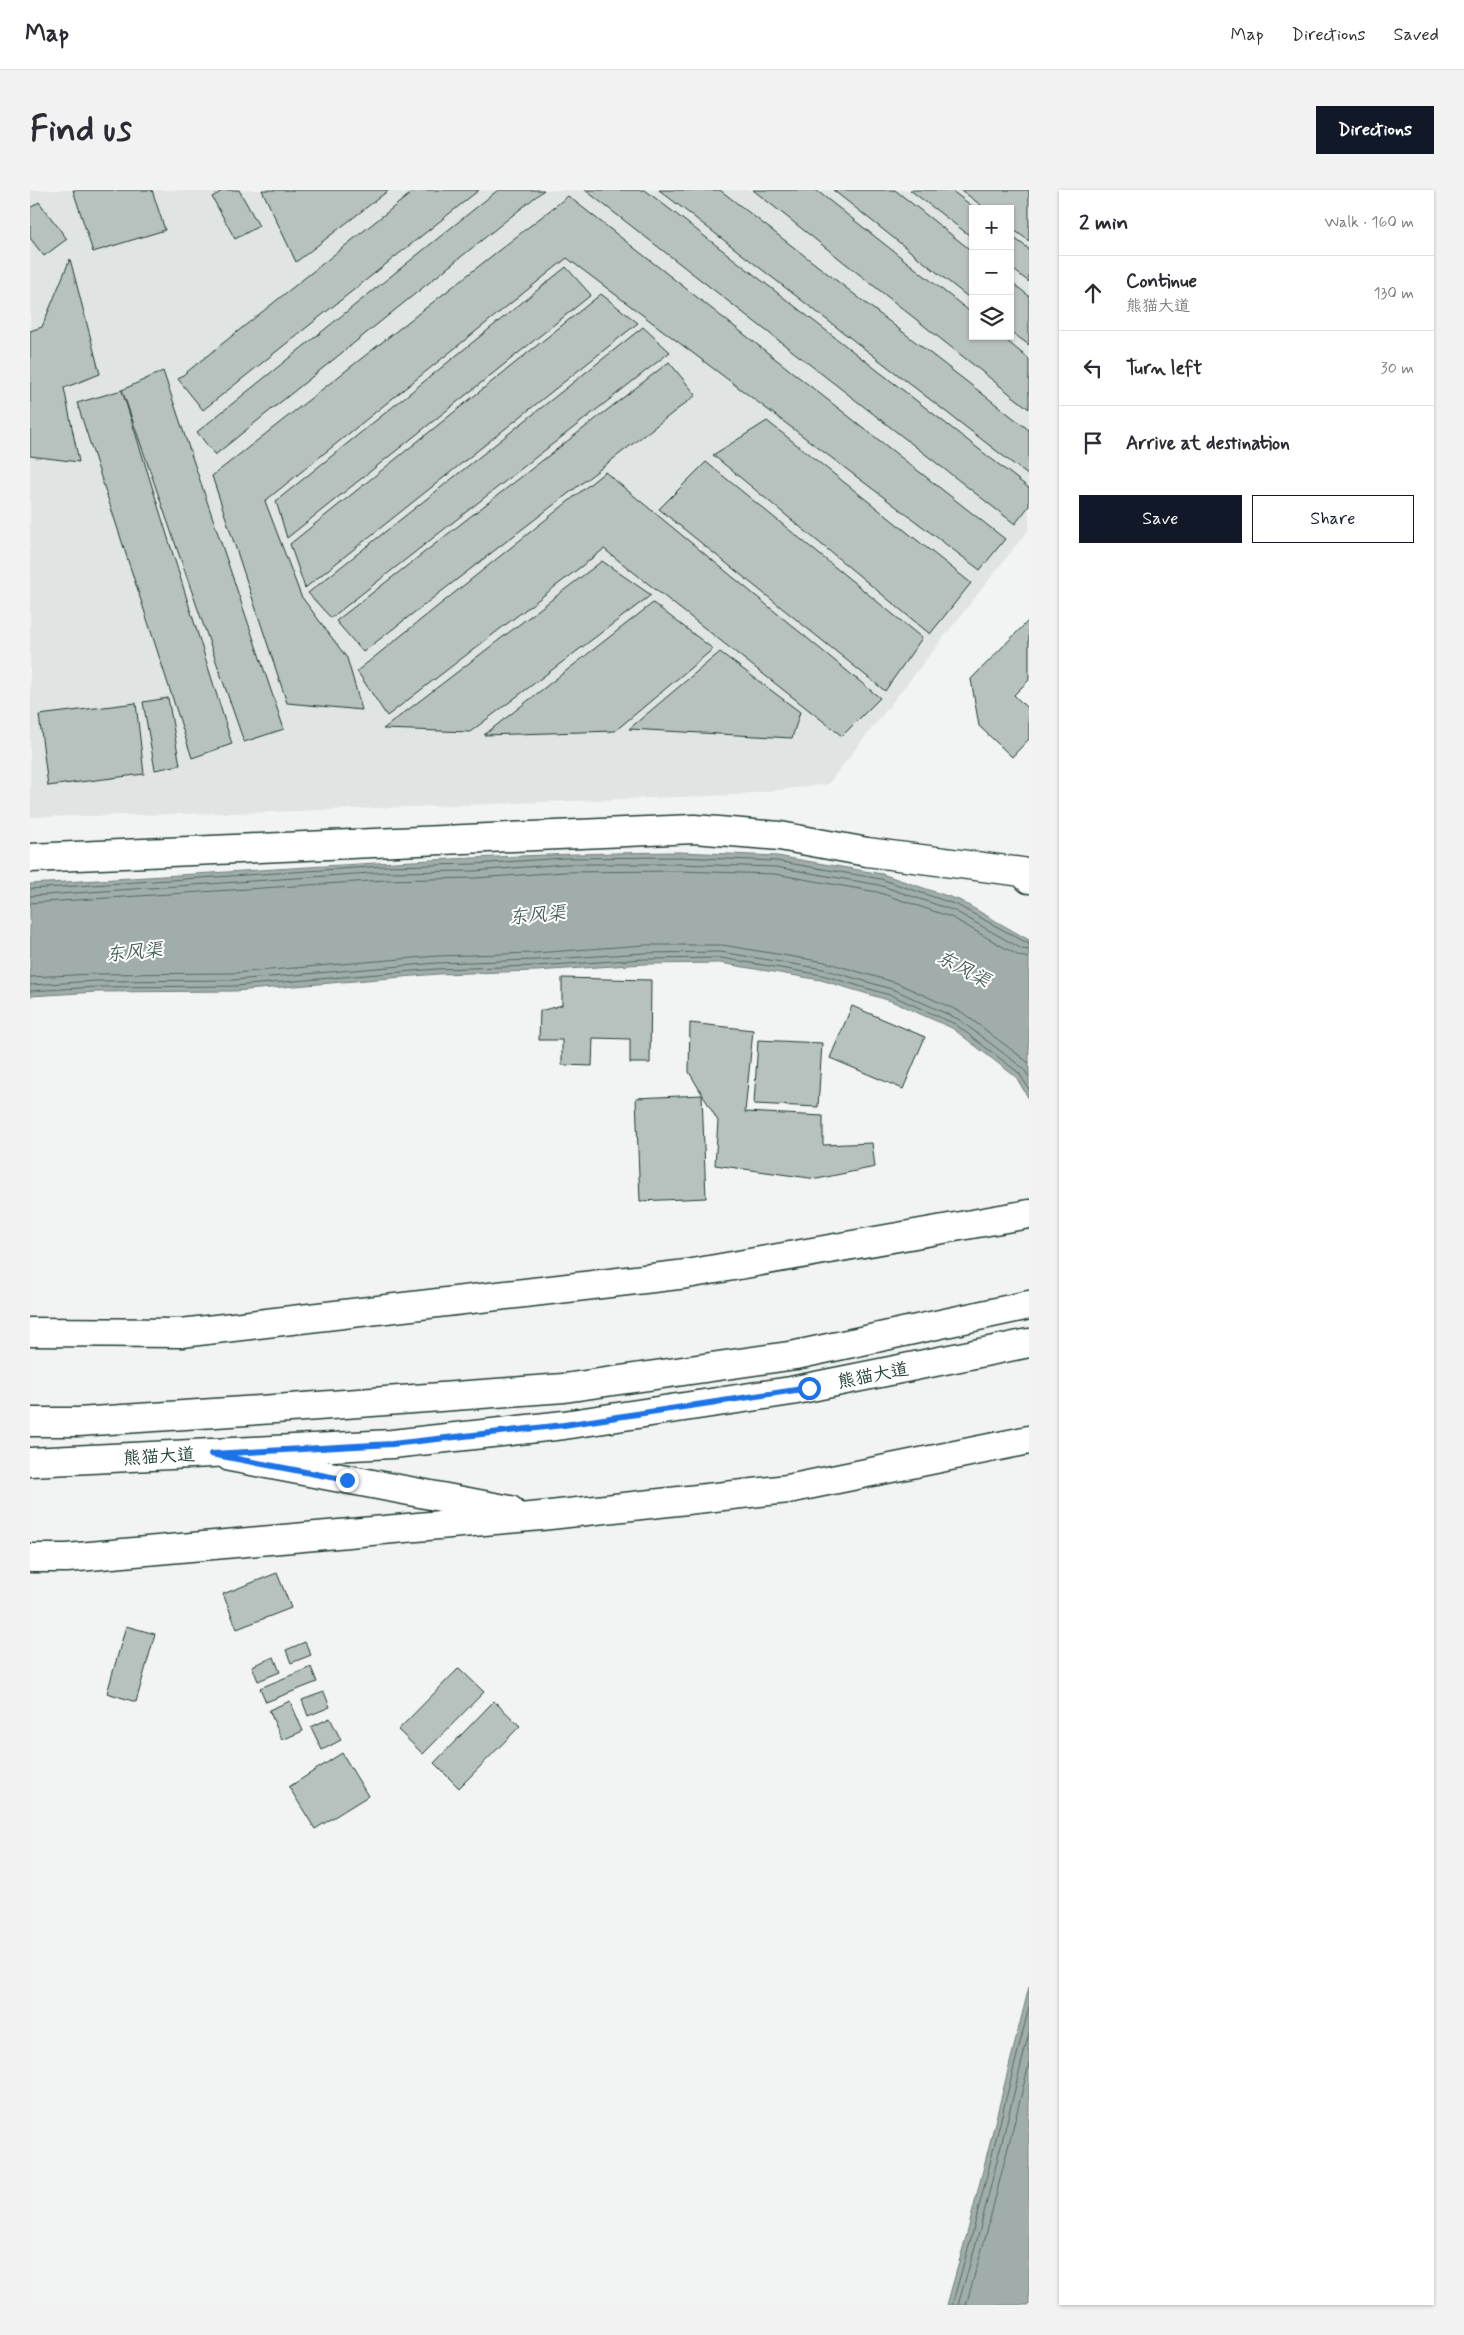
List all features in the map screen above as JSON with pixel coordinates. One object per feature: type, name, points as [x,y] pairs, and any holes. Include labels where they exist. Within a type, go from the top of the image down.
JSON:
[{"type":"street","points":[[31,851],[694,829],[780,836],[867,852],[1022,872],[1029,879]]},
{"type":"street","points":[[30,1332],[181,1332],[687,1274],[1029,1214]]},
{"type":"street","name":"熊猫大道","points":[[30,1422],[78,1422],[252,1411],[564,1388],[796,1355],[1029,1305]]},
{"type":"street","name":"熊猫大道","points":[[30,1462],[392,1444],[564,1425],[791,1391],[1029,1343]]},
{"type":"street","points":[[30,1558],[67,1558],[541,1516],[788,1489],[1029,1440]]},
{"type":"street","points":[[211,1454],[541,1516]]},
{"type":"shaded area","points":[[30,190],[1029,190],[1029,529],[828,784],[735,795],[268,812],[30,817]]},
{"type":"water","name":"东风渠","points":[[679,852],[777,856],[882,874],[959,900],[1029,940],[1029,1099],[1016,1077],[952,1028],[891,1001],[821,980],[720,963],[645,964],[536,971],[438,974],[235,991],[97,992],[30,996],[30,884],[516,856]]},
{"type":"water","points":[[1029,1987],[1029,2305],[947,2305],[968,2230]]},
{"type":"building","points":[[73,190],[152,190],[165,230],[93,252]]},
{"type":"building","points":[[224,190],[239,190],[259,226],[235,239],[212,197]]},
{"type":"building","points":[[262,190],[389,190],[296,262]]},
{"type":"building","points":[[415,190],[479,190],[203,410],[178,379]]},
{"type":"building","points":[[498,190],[544,190],[215,455],[197,432]]},
{"type":"building","points":[[585,190],[645,190],[1029,488],[1029,506],[1015,524]]},
{"type":"building","points":[[659,190],[720,190],[1029,430],[1029,476]]},
{"type":"building","points":[[753,190],[816,190],[969,311],[969,340],[1006,340],[1029,359],[1029,409]]},
{"type":"building","points":[[833,190],[895,190],[969,249],[969,298]]},
{"type":"building","points":[[910,190],[951,190],[971,205],[969,205],[969,235]]},
{"type":"building","points":[[961,190],[1029,190],[1029,241],[1014,230],[1014,205],[981,205]]},
{"type":"building","points":[[568,196],[1005,539],[980,570],[567,258],[265,501],[301,596],[347,658],[362,710],[287,703],[212,476]]},
{"type":"building","points":[[39,202],[67,239],[44,256],[30,238],[30,208]]},
{"type":"building","points":[[1014,238],[1029,249],[1029,282],[1014,270]]},
{"type":"building","points":[[70,259],[100,374],[64,388],[79,462],[30,456],[30,331],[42,327]]},
{"type":"building","points":[[566,267],[591,295],[287,538],[276,501]]},
{"type":"building","points":[[1014,284],[1029,296],[1029,345],[1014,334]]},
{"type":"building","points":[[601,294],[638,323],[305,588],[290,544]]},
{"type":"building","points":[[643,327],[670,352],[331,618],[308,593]]},
{"type":"building","points":[[669,362],[696,395],[363,652],[336,621]]},
{"type":"building","points":[[163,371],[284,729],[244,742],[122,390]]},
{"type":"building","points":[[122,390],[232,744],[192,758],[77,403]]},
{"type":"building","points":[[767,421],[971,583],[930,634],[713,455]]},
{"type":"building","points":[[706,462],[922,638],[885,691],[659,509]]},
{"type":"building","points":[[605,472],[880,698],[842,736],[604,549],[387,716],[357,671]]},
{"type":"building","points":[[602,561],[651,595],[470,732],[383,729]]},
{"type":"building","points":[[653,603],[713,649],[615,731],[484,735]]},
{"type":"building","points":[[1029,620],[1029,680],[1014,695],[1029,710],[1029,739],[1012,757],[979,726],[971,679]]},
{"type":"building","points":[[720,652],[800,712],[792,738],[629,729]]},
{"type":"building","points":[[168,698],[180,765],[155,770],[143,702]]},
{"type":"building","points":[[136,703],[144,774],[48,786],[39,715]]},
{"type":"building","points":[[562,978],[651,980],[650,1063],[630,1063],[630,1039],[593,1038],[592,1066],[562,1065],[562,1040],[539,1040],[540,1011],[562,1005]]},
{"type":"building","points":[[852,1006],[925,1037],[903,1089],[830,1058]]},
{"type":"building","points":[[690,1023],[753,1030],[745,1112],[823,1116],[823,1145],[872,1143],[875,1167],[817,1179],[715,1165],[718,1121],[689,1072]]},
{"type":"building","points":[[758,1040],[822,1043],[818,1107],[754,1104]]},
{"type":"building","points":[[702,1095],[706,1198],[640,1201],[636,1098]]},
{"type":"building","points":[[277,1573],[291,1608],[237,1629],[223,1594]]},
{"type":"building","points":[[126,1626],[155,1634],[136,1702],[107,1693]]},
{"type":"building","points":[[305,1642],[311,1655],[291,1663],[286,1650]]},
{"type":"building","points":[[274,1657],[280,1672],[258,1681],[252,1666]]},
{"type":"building","points":[[311,1667],[317,1682],[266,1702],[260,1688]]},
{"type":"building","points":[[459,1668],[484,1692],[423,1754],[398,1730]]},
{"type":"building","points":[[324,1692],[330,1707],[308,1716],[302,1700]]},
{"type":"building","points":[[290,1701],[303,1731],[282,1740],[269,1710]]},
{"type":"building","points":[[494,1701],[520,1726],[459,1788],[434,1763]]},
{"type":"building","points":[[330,1718],[341,1740],[322,1750],[311,1727]]},
{"type":"building","points":[[342,1753],[368,1796],[315,1829],[289,1787]]},
{"type":"route","points":[[347,1480],[211,1454],[392,1444],[564,1425],[809,1388]]}]
